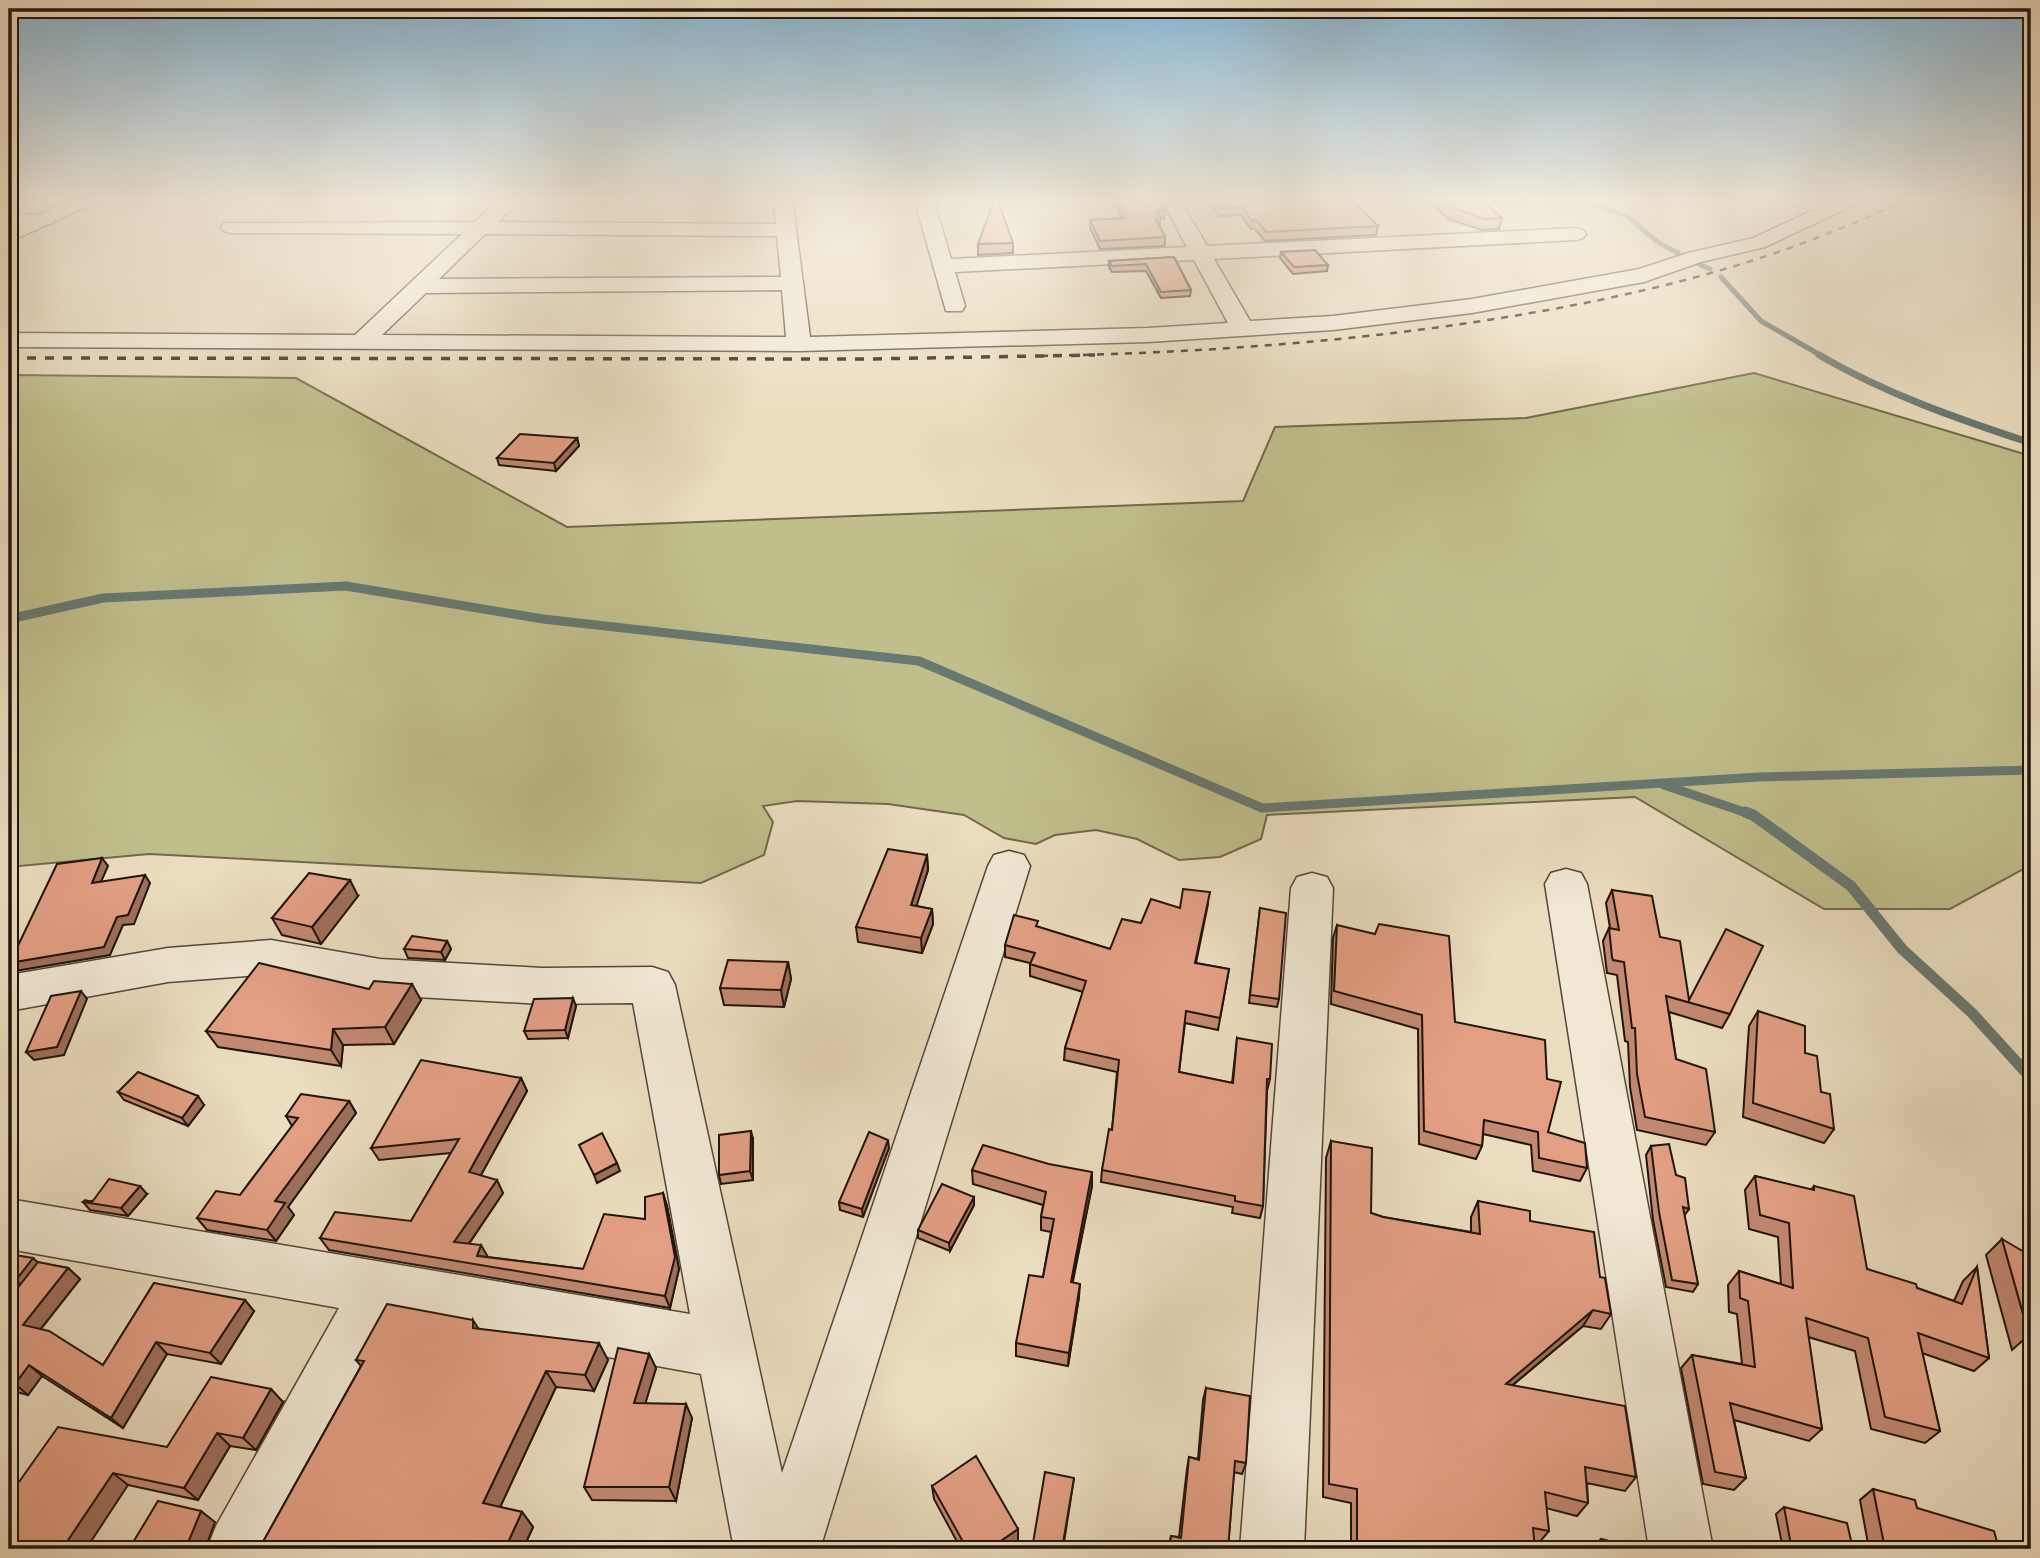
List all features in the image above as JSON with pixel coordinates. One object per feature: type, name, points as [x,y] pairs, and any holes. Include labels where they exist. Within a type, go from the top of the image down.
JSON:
[{"type":"street","points":[[361,342],[434,271]]},
{"type":"street","points":[[791,271],[799,344]]},
{"type":"street","points":[[944,271],[954,306]]},
{"type":"street","points":[[1210,271],[1242,329]]},
{"type":"street","points":[[9,340],[799,344],[1148,335],[1333,323],[1472,306],[1656,271]]},
{"type":"street","points":[[418,286],[792,283]]},
{"type":"street","points":[[788,1549],[1009,866]]},
{"type":"street","points":[[1566,884],[1681,1549]]},
{"type":"street","points":[[1272,1549],[1312,888]]},
{"type":"street","points":[[9,993],[168,965],[271,957],[380,977],[542,986],[652,985],[766,1549]]},
{"type":"street","points":[[9,1224],[725,1349]]},
{"type":"street","points":[[239,1549],[380,1289]]},
{"type":"shaded area","points":[[1754,373],[2031,456],[2031,865],[1950,909],[1824,909],[1635,797],[1267,815],[1261,839],[1220,857],[1179,860],[1137,839],[1096,830],[1055,835],[1036,844],[1004,838],[964,815],[888,804],[797,801],[763,806],[773,822],[764,855],[701,883],[149,854],[9,867],[9,375],[296,378],[567,527],[1243,501],[1275,427],[1526,418]]},
{"type":"building","points":[[1150,271],[1181,271],[1191,290],[1161,292]]},
{"type":"building","points":[[520,434],[577,438],[554,463],[497,458]]},
{"type":"building","points":[[888,849],[927,855],[911,905],[932,909],[921,938],[856,927]]},
{"type":"building","points":[[102,858],[92,883],[145,875],[128,915],[117,917],[104,947],[9,963],[9,952],[15,952],[57,864]]},
{"type":"building","points":[[309,873],[350,880],[312,927],[272,918]]},
{"type":"building","points":[[1183,889],[1210,892],[1195,963],[1229,969],[1220,1018],[1186,1011],[1179,1072],[1233,1083],[1237,1038],[1272,1044],[1270,1079],[1267,1079],[1263,1206],[1235,1201],[1235,1196],[1102,1170],[1109,1129],[1112,1130],[1119,1060],[1065,1048],[1086,981],[1030,964],[1035,953],[1005,945],[1014,915],[1038,921],[1036,926],[1110,949],[1122,919],[1141,923],[1151,899],[1180,908]]},
{"type":"building","points":[[1612,890],[1652,896],[1660,937],[1680,941],[1689,1000],[1726,929],[1763,946],[1730,1014],[1666,996],[1676,1059],[1706,1069],[1715,1132],[1645,1117],[1637,1074],[1635,1028],[1632,1028],[1624,962],[1613,960],[1612,957],[1609,928],[1619,930]]},
{"type":"building","points":[[1260,908],[1286,913],[1279,999],[1250,995]]},
{"type":"building","points":[[1379,924],[1449,936],[1455,1022],[1545,1040],[1547,1079],[1561,1082],[1548,1132],[1585,1143],[1587,1168],[1539,1158],[1538,1132],[1484,1120],[1482,1146],[1424,1131],[1422,1015],[1334,991],[1337,925],[1375,934]]},
{"type":"building","points":[[412,936],[447,941],[441,952],[404,949]]},
{"type":"building","points":[[728,960],[788,962],[781,990],[720,988]]},
{"type":"building","points":[[259,963],[369,989],[374,981],[412,984],[385,1027],[333,1029],[331,1050],[206,1031]]},
{"type":"building","points":[[81,991],[57,1047],[26,1052],[51,996]]},
{"type":"building","points":[[573,998],[565,1030],[524,1031],[534,999]]},
{"type":"building","points":[[1758,1011],[1805,1026],[1805,1053],[1817,1056],[1821,1092],[1830,1094],[1834,1129],[1753,1103]]},
{"type":"building","points":[[421,1060],[521,1078],[469,1172],[497,1180],[454,1242],[481,1245],[477,1256],[583,1269],[604,1214],[645,1219],[645,1197],[663,1193],[675,1257],[665,1296],[320,1238],[335,1212],[411,1221],[459,1139],[371,1148]]},
{"type":"building","points":[[138,1072],[198,1096],[182,1118],[118,1092]]},
{"type":"building","points":[[301,1094],[349,1101],[275,1201],[285,1203],[267,1230],[197,1218],[216,1191],[240,1195],[298,1118],[286,1116]]},
{"type":"building","points":[[751,1131],[750,1171],[719,1175],[719,1135]]},
{"type":"building","points":[[869,1132],[888,1140],[862,1209],[839,1202]]},
{"type":"building","points":[[602,1133],[617,1163],[594,1175],[579,1145]]},
{"type":"building","points":[[1331,1141],[1372,1148],[1371,1213],[1480,1234],[1478,1201],[1530,1211],[1530,1221],[1594,1232],[1600,1277],[1605,1278],[1611,1314],[1593,1310],[1506,1384],[1625,1406],[1636,1477],[1585,1467],[1588,1503],[1545,1492],[1549,1531],[1533,1528],[1535,1549],[1357,1549],[1357,1489],[1329,1484]]},
{"type":"building","points":[[1669,1144],[1676,1175],[1685,1178],[1689,1209],[1683,1207],[1698,1284],[1672,1280],[1659,1212],[1651,1146]]},
{"type":"building","points":[[983,1145],[1049,1164],[1092,1172],[1071,1282],[1080,1284],[1069,1353],[1016,1343],[1029,1275],[1043,1277],[1054,1219],[1041,1217],[1046,1192],[972,1170]]},
{"type":"building","points":[[1755,1176],[1854,1196],[1867,1269],[1916,1284],[1917,1288],[1962,1304],[1977,1267],[1989,1358],[1918,1333],[1940,1431],[1885,1417],[1868,1338],[1806,1318],[1822,1429],[1730,1403],[1746,1478],[1715,1472],[1692,1355],[1755,1367],[1748,1301],[1740,1298],[1739,1271],[1793,1288],[1789,1223],[1760,1215]]},
{"type":"building","points":[[109,1179],[140,1186],[121,1208],[83,1202],[92,1202]]},
{"type":"building","points":[[942,1184],[974,1197],[949,1243],[918,1230]]},
{"type":"building","points":[[2002,1239],[2031,1256],[2029,1335]]},
{"type":"building","points":[[9,1254],[33,1258],[16,1280],[9,1279]]},
{"type":"building","points":[[38,1262],[68,1268],[23,1325],[49,1331],[103,1365],[154,1283],[245,1300],[210,1353],[156,1342],[111,1418],[29,1365],[15,1384],[9,1383],[9,1299]]},
{"type":"building","points":[[387,1304],[473,1320],[473,1328],[599,1343],[585,1375],[546,1371],[483,1503],[522,1512],[505,1549],[259,1549],[364,1361],[356,1360]]},
{"type":"building","points":[[618,1348],[649,1354],[634,1403],[686,1404],[669,1487],[584,1487]]},
{"type":"building","points":[[211,1377],[271,1389],[243,1438],[217,1433],[184,1488],[113,1473],[62,1549],[9,1549],[9,1496],[58,1427],[167,1447]]},
{"type":"building","points":[[1206,1388],[1250,1396],[1246,1463],[1235,1461],[1228,1549],[1170,1549],[1171,1536],[1181,1538],[1189,1457],[1199,1460]]},
{"type":"building","points":[[976,1456],[1018,1529],[989,1549],[967,1549],[932,1486]]},
{"type":"building","points":[[1045,1472],[1074,1478],[1062,1549],[1033,1543]]},
{"type":"building","points":[[1873,1489],[1915,1500],[1917,1508],[1994,1531],[1999,1549],[1903,1549],[1884,1544]]},
{"type":"building","points":[[158,1501],[201,1511],[184,1549],[129,1549]]},
{"type":"building","points":[[1784,1507],[1847,1523],[1853,1549],[1807,1549],[1791,1545]]},
{"type":"building","points":[[1601,1539],[1639,1549],[1602,1549]]},
{"type":"waterway","points":[[1721,277],[1761,321],[1822,356]]},
{"type":"waterway","points":[[1819,355],[1896,394],[2031,443]]},
{"type":"waterway","points":[[9,619],[103,598],[346,586],[543,619],[919,661],[1262,808],[1759,777],[2031,770]]},
{"type":"waterway","points":[[1664,785],[1750,814]]},
{"type":"waterway","points":[[1745,812],[1753,815],[1851,886],[1902,949],[1972,1013],[2031,1078]]},
{"type":"railway","points":[[1044,356],[1209,349],[1377,335],[1488,320],[1597,301],[1718,271]]},
{"type":"railway","points":[[1044,356],[1095,355]]},
{"type":"railway","points":[[9,358],[867,359],[1044,356]]}]
